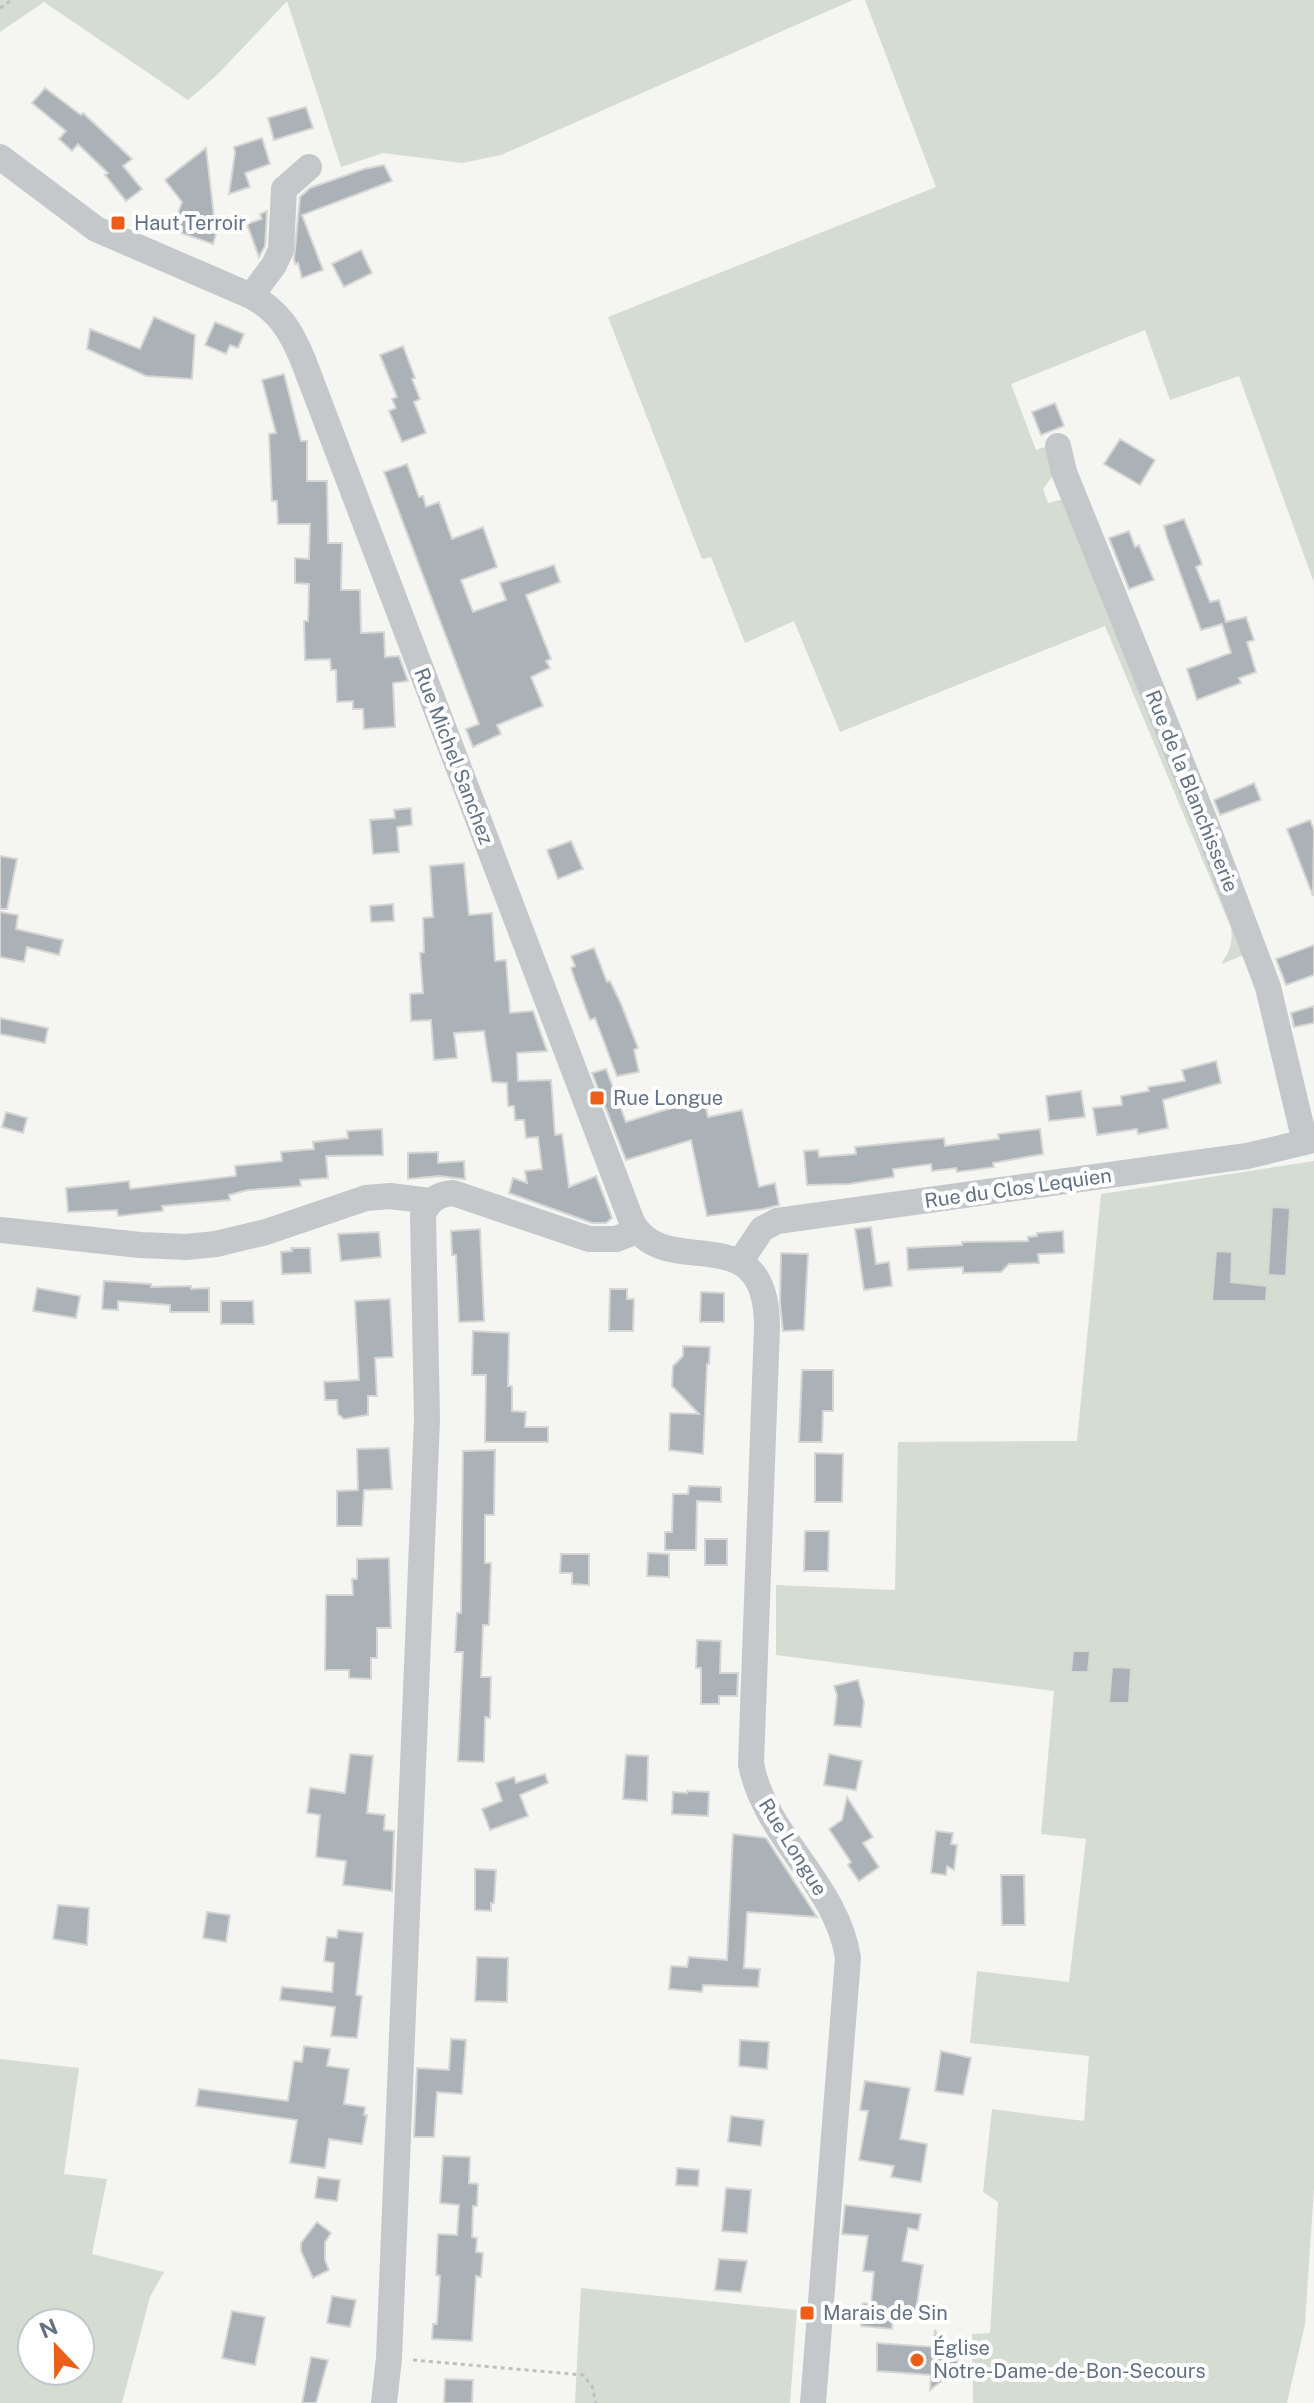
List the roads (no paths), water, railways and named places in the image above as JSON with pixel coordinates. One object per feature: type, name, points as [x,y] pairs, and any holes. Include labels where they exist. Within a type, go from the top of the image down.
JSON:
[{"type":"street","name":"Rue Michel Sanchez","points":[[0,157],[96,229],[251,296],[281,318],[300,351],[637,1231]]},
{"type":"street","points":[[251,296],[281,250],[284,189],[309,167]]},
{"type":"street","name":"Rue de la Blanchisserie","points":[[1058,446],[1064,472],[1210,834],[1268,987],[1310,1141]]},
{"type":"street","name":"Rue du Clos Lequien","points":[[740,1262],[762,1229],[777,1221],[1247,1156],[1310,1141]]},
{"type":"street","points":[[0,1230],[154,1246],[202,1246],[266,1232],[366,1198],[390,1196],[430,1201],[445,1194],[461,1195],[598,1241],[616,1239],[637,1231],[643,1238],[661,1247],[723,1255],[740,1262]]},
{"type":"street","points":[[384,2403],[389,2358],[427,1419],[423,1215],[430,1201]]},
{"type":"street","name":"Rue Longue","points":[[740,1262],[759,1286],[767,1317],[751,1764],[766,1809],[832,1911],[843,1935],[848,1958],[813,2403]]},
{"type":"place","name":"Haut Terroir","points":[[118,223]]},
{"type":"place","name":"Rue Longue","points":[[597,1098]]},
{"type":"place","name":"Marais de Sin","points":[[807,2313]]},
{"type":"place","name":"Église Notre-Dame-de-Bon-Secours","points":[[917,2360]]}]
